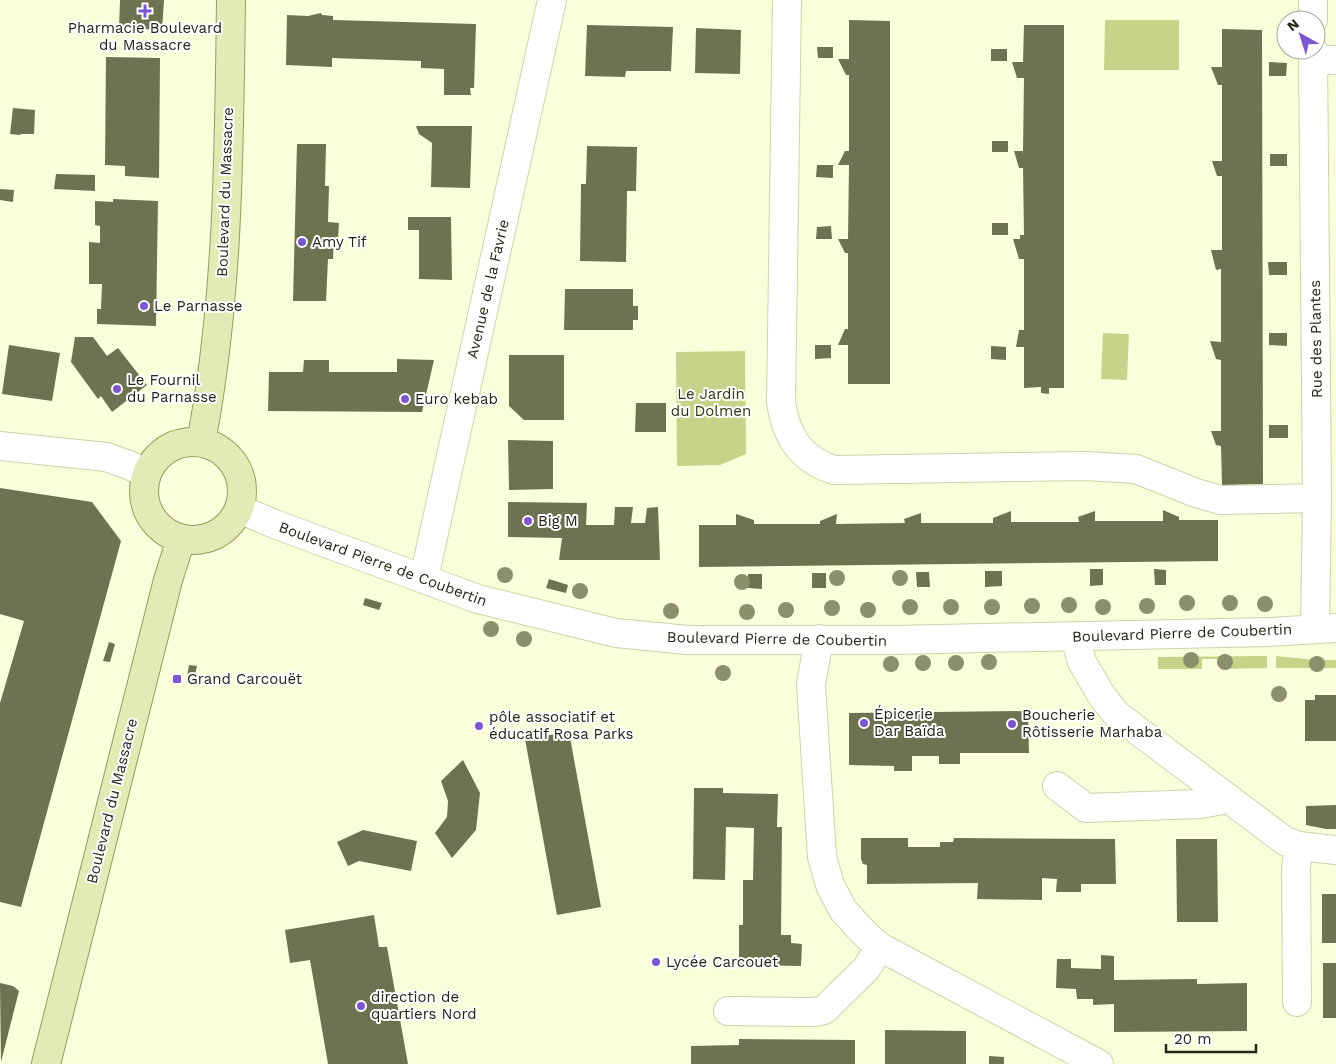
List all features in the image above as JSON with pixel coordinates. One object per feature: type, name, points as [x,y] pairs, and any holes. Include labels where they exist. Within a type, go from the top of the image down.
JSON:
[{"type":"main road","name":"Boulevard du Massacre","points":[[201,442],[209,393],[221,289],[228,158],[230,0]]},
{"type":"main road","points":[[184,442],[201,442],[221,450],[236,467],[242,488],[238,509],[229,524],[215,535],[199,540],[181,539],[162,530],[149,514],[144,494],[147,474],[155,459],[168,448],[184,442]]},
{"type":"main road","name":"Boulevard du Massacre","points":[[46,1064],[168,580],[181,539]]},
{"type":"street","name":"Avenue de la Favrie","points":[[424,578],[552,0]]},
{"type":"street","points":[[786,0],[781,402],[784,421],[790,434],[799,447],[812,460],[834,470],[1087,466],[1136,469],[1196,493],[1222,500],[1317,498]]},
{"type":"street","name":"Rue des Plantes","points":[[1321,60],[1317,498],[1326,533],[1326,628]]},
{"type":"street","points":[[0,446],[106,457],[147,474]]},
{"type":"street","name":"Boulevard Pierre de Coubertin","points":[[238,509],[277,526],[478,599],[616,633],[688,640],[894,640],[1269,632],[1326,628]]},
{"type":"street","points":[[1075,637],[1082,662],[1102,696],[1117,715],[1285,841],[1299,846],[1336,850]]},
{"type":"street","points":[[819,640],[811,684],[820,843],[830,885],[843,910],[864,934],[880,947],[1099,1064]]},
{"type":"street","points":[[1057,786],[1086,808],[1201,804],[1228,799]]},
{"type":"street","points":[[1297,1002],[1296,868],[1299,846]]},
{"type":"street","points":[[728,1010],[815,1012],[824,1010],[862,974],[880,947]]},
{"type":"green space","points":[[1105,20],[1179,20],[1179,70],[1104,70]]},
{"type":"green space","points":[[1103,333],[1129,334],[1127,380],[1101,379]]},
{"type":"green space","name":"Le Jardin du Dolmen","points":[[745,351],[746,454],[720,465],[677,466],[676,352]]},
{"type":"green space","points":[[1267,656],[1267,668],[1222,669],[1221,659],[1202,659],[1202,669],[1158,669],[1158,657]]},
{"type":"green space","points":[[1276,656],[1336,660],[1336,668],[1276,668]]},
{"type":"building","points":[[120,0],[164,0],[162,30],[119,28]]},
{"type":"building","points":[[321,13],[322,15],[333,16],[333,20],[476,24],[474,88],[470,88],[471,95],[444,95],[444,69],[421,68],[421,61],[332,58],[332,67],[286,65],[287,15],[308,16]]},
{"type":"building","points":[[849,20],[890,21],[890,384],[848,384],[848,345],[838,345],[845,329],[848,329],[848,253],[845,253],[838,239],[848,239],[849,165],[838,165],[845,151],[849,151],[849,75],[846,75],[838,59],[849,59]]},
{"type":"building","points":[[587,25],[673,27],[671,71],[626,71],[625,77],[585,76]]},
{"type":"building","points":[[1024,25],[1064,25],[1064,388],[1049,388],[1049,394],[1041,393],[1041,387],[1024,388],[1024,347],[1016,347],[1019,330],[1024,330],[1024,259],[1019,259],[1013,239],[1020,239],[1020,235],[1024,235],[1023,168],[1019,168],[1014,151],[1023,151],[1024,78],[1017,78],[1012,62],[1023,62]]},
{"type":"building","points":[[696,28],[741,30],[740,74],[695,73]]},
{"type":"building","points":[[1222,29],[1262,30],[1263,484],[1222,485],[1221,446],[1216,445],[1211,431],[1221,431],[1221,360],[1216,359],[1210,341],[1221,342],[1221,269],[1216,270],[1211,250],[1222,250],[1222,176],[1217,176],[1212,161],[1222,161],[1222,85],[1218,85],[1211,67],[1222,67]]},
{"type":"building","points":[[817,47],[833,47],[833,58],[818,58]]},
{"type":"building","points":[[991,49],[1007,49],[1007,61],[991,61]]},
{"type":"building","points":[[106,57],[160,58],[159,178],[125,176],[125,166],[105,165]]},
{"type":"building","points":[[1269,62],[1287,63],[1286,76],[1269,76]]},
{"type":"building","points":[[13,108],[35,110],[34,134],[10,134]]},
{"type":"building","points":[[416,126],[472,126],[470,188],[431,187],[432,143],[419,134]]},
{"type":"building","points":[[992,141],[1008,141],[1008,152],[992,152]]},
{"type":"building","points":[[297,144],[326,144],[325,186],[329,186],[328,222],[339,223],[338,238],[334,238],[333,259],[328,259],[326,301],[293,301]]},
{"type":"building","points":[[587,146],[637,147],[636,191],[627,191],[626,262],[580,261],[581,184],[586,184]]},
{"type":"building","points":[[1270,154],[1287,154],[1287,166],[1270,166]]},
{"type":"building","points":[[817,165],[833,165],[833,178],[816,177]]},
{"type":"building","points":[[56,174],[95,175],[95,191],[54,189]]},
{"type":"building","points":[[0,189],[14,190],[13,202],[0,200]]},
{"type":"building","points":[[113,199],[158,201],[156,326],[97,324],[97,309],[101,309],[102,284],[89,284],[89,242],[100,243],[100,226],[95,225],[95,201],[113,202]]},
{"type":"building","points":[[408,217],[451,217],[452,280],[419,279],[419,230],[408,230]]},
{"type":"building","points":[[992,223],[1008,223],[1008,235],[992,235]]},
{"type":"building","points":[[831,226],[832,239],[816,239],[817,227]]},
{"type":"building","points":[[1268,262],[1287,262],[1287,275],[1269,275]]},
{"type":"building","points":[[565,289],[633,289],[633,306],[638,306],[638,320],[633,320],[633,330],[564,330]]},
{"type":"building","points":[[1269,333],[1287,333],[1287,346],[1269,345]]},
{"type":"building","points":[[75,337],[93,337],[107,356],[118,348],[147,385],[112,412],[101,396],[98,399],[71,362]]},
{"type":"building","points":[[9,345],[60,353],[52,401],[2,394]]},
{"type":"building","points":[[815,345],[831,345],[831,358],[815,359]]},
{"type":"building","points":[[991,346],[1006,347],[1006,360],[991,359]]},
{"type":"building","points":[[509,355],[564,355],[564,420],[524,420],[509,406]]},
{"type":"building","points":[[397,359],[434,360],[422,412],[268,411],[269,372],[303,372],[304,360],[329,360],[329,372],[397,372]]},
{"type":"building","points":[[636,403],[666,403],[666,432],[635,432]]},
{"type":"building","points":[[1269,425],[1288,425],[1288,438],[1269,438]]},
{"type":"building","points":[[508,440],[553,441],[553,489],[509,490]]},
{"type":"building","points":[[0,488],[92,502],[121,541],[21,907],[0,902],[0,703],[24,621],[0,614]]},
{"type":"building","points":[[508,502],[587,503],[586,525],[614,525],[615,507],[633,507],[631,523],[645,523],[647,508],[658,507],[660,560],[559,560],[562,538],[508,537]]},
{"type":"building","points":[[1163,510],[1179,517],[1179,520],[1218,520],[1218,561],[699,567],[699,525],[736,525],[736,514],[754,520],[754,524],[820,524],[820,521],[837,514],[836,524],[905,523],[904,519],[921,513],[921,523],[993,523],[993,518],[1011,511],[1011,522],[1079,522],[1078,517],[1095,511],[1095,521],[1163,521]]},
{"type":"building","points":[[1090,569],[1103,569],[1103,585],[1090,586]]},
{"type":"building","points":[[1154,569],[1166,570],[1166,585],[1155,585]]},
{"type":"building","points":[[985,571],[1002,571],[1002,586],[985,587]]},
{"type":"building","points":[[916,572],[929,572],[930,587],[917,587]]},
{"type":"building","points":[[812,573],[826,573],[826,588],[812,588]]},
{"type":"building","points":[[748,574],[762,574],[762,589],[748,588]]},
{"type":"building","points":[[549,579],[568,585],[566,593],[546,588]]},
{"type":"building","points":[[365,598],[382,603],[379,610],[363,605]]},
{"type":"building","points":[[109,642],[115,644],[110,662],[103,661]]},
{"type":"building","points":[[189,665],[197,666],[193,684],[186,682]]},
{"type":"building","points":[[1315,695],[1336,695],[1336,741],[1305,741],[1305,700],[1315,700]]},
{"type":"building","points":[[1028,711],[1029,753],[960,753],[960,764],[939,764],[939,756],[912,756],[912,771],[894,771],[894,766],[849,765],[849,713]]},
{"type":"building","points":[[569,732],[601,907],[557,915],[525,739]]},
{"type":"building","points":[[463,760],[480,793],[476,830],[452,858],[435,833],[447,817],[448,801],[441,781]]},
{"type":"building","points":[[694,788],[723,788],[723,793],[778,794],[777,827],[782,827],[781,935],[791,935],[791,943],[802,944],[801,966],[739,965],[739,925],[743,925],[743,880],[753,880],[754,828],[726,827],[725,880],[693,879]]},
{"type":"building","points":[[1336,805],[1336,829],[1306,825],[1306,806]]},
{"type":"building","points":[[363,830],[417,841],[411,871],[359,861],[348,866],[337,842]]},
{"type":"building","points":[[861,838],[908,838],[908,847],[940,847],[940,842],[953,842],[954,838],[1115,839],[1116,884],[1081,884],[1081,892],[1056,892],[1057,879],[1042,878],[1042,900],[977,899],[978,883],[867,884],[867,865],[863,864],[861,859]]},
{"type":"building","points":[[1176,839],[1217,839],[1218,922],[1177,922]]},
{"type":"building","points":[[1322,894],[1336,894],[1336,943],[1322,943]]},
{"type":"building","points":[[374,915],[379,947],[387,947],[408,1064],[328,1064],[310,960],[290,963],[285,930]]},
{"type":"building","points":[[1101,955],[1114,956],[1114,980],[1197,979],[1197,984],[1247,983],[1247,1031],[1114,1032],[1114,1004],[1093,1005],[1093,999],[1077,999],[1076,989],[1056,988],[1057,959],[1071,959],[1071,968],[1101,969]]},
{"type":"building","points":[[1323,963],[1336,963],[1336,1018],[1323,1018]]},
{"type":"building","points":[[0,983],[13,986],[19,991],[1,1062]]},
{"type":"building","points":[[885,1030],[966,1031],[966,1064],[885,1064]]},
{"type":"building","points":[[739,1039],[855,1040],[855,1064],[691,1064],[691,1046],[739,1045]]},
{"type":"building","points":[[989,1056],[1004,1057],[1004,1064],[989,1064]]},
{"type":"place","name":"Pharmacie Boulevard du Massacre","points":[[145,11]]},
{"type":"place","name":"Amy Tif","points":[[302,242]]},
{"type":"place","name":"Le Parnasse","points":[[144,306]]},
{"type":"place","name":"Le Fournil du Parnasse","points":[[117,389]]},
{"type":"place","name":"Euro kebab","points":[[405,399]]},
{"type":"place","name":"Big M","points":[[528,521]]},
{"type":"place","name":"Grand Carcouët","points":[[177,679]]},
{"type":"place","name":"Épicerie Dar Baïda","points":[[864,723]]},
{"type":"place","name":"Boucherie Rôtisserie Marhaba","points":[[1012,724]]},
{"type":"place","name":"pôle associatif et éducatif Rosa Parks","points":[[479,726]]},
{"type":"place","name":"Lycée Carcouet","points":[[656,962]]},
{"type":"place","name":"direction de quartiers Nord","points":[[361,1006]]}]
